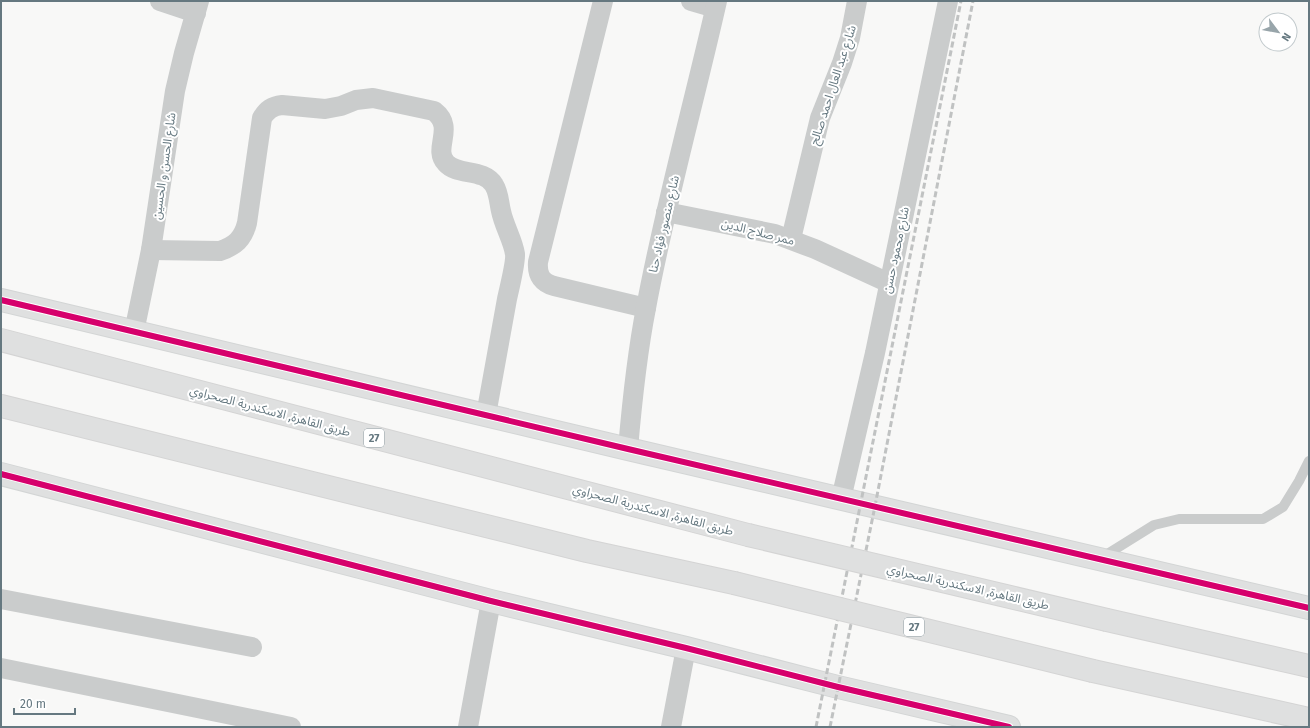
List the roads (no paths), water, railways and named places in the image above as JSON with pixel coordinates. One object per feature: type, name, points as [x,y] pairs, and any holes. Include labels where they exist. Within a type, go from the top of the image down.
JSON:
[{"type":"main road","points":[[1,300],[486,416],[1309,608]]},
{"type":"main road","name":"طريق القاهرة, الاسكندرية الصحراوي","points":[[1,340],[748,535],[1309,666]]},
{"type":"main road","name":"27","points":[[1,406],[587,551],[734,583],[1093,671],[1309,719]]},
{"type":"main road","points":[[1,474],[491,601],[950,714],[1009,727]]},
{"type":"main road","points":[[929,727],[950,714]]},
{"type":"street","points":[[160,1],[197,7]]},
{"type":"street","points":[[603,1],[538,262],[538,270],[540,278],[546,284],[646,308]]},
{"type":"street","points":[[691,1],[716,5]]},
{"type":"street","name":"شارع عبد العال احمد صالح","points":[[792,239],[820,118],[842,63],[850,38],[857,1]]},
{"type":"street","name":"شارع محمود حسن","points":[[841,499],[875,353],[948,1]]},
{"type":"street","name":"شارع منصور فؤاد حنا","points":[[628,449],[632,398],[646,308],[666,212],[716,5]]},
{"type":"street","name":"شارع الحسن و الحسين","points":[[134,332],[151,250],[175,91],[187,40],[197,7]]},
{"type":"street","points":[[151,250],[220,250],[228,248],[241,239],[247,223],[262,118],[270,108],[282,105],[325,109],[333,108],[356,100],[373,98],[434,111],[439,115],[444,127],[441,151],[445,163],[450,167],[487,178],[494,184],[515,255],[486,416]]},
{"type":"street","name":"ممر صلاح الدين","points":[[666,212],[776,234],[792,239],[889,283]]},
{"type":"street","points":[[1,599],[252,647]]},
{"type":"street","points":[[468,727],[491,601]]},
{"type":"street","points":[[671,727],[686,648]]},
{"type":"street","points":[[1,668],[291,727]]},
{"type":"lane","points":[[1099,559],[1154,525],[1160,523],[1179,519],[1263,519],[1283,507],[1309,461]]},
{"type":"railway","points":[[816,727],[961,1]]},
{"type":"railway","points":[[830,727],[875,506],[973,1]]}]
